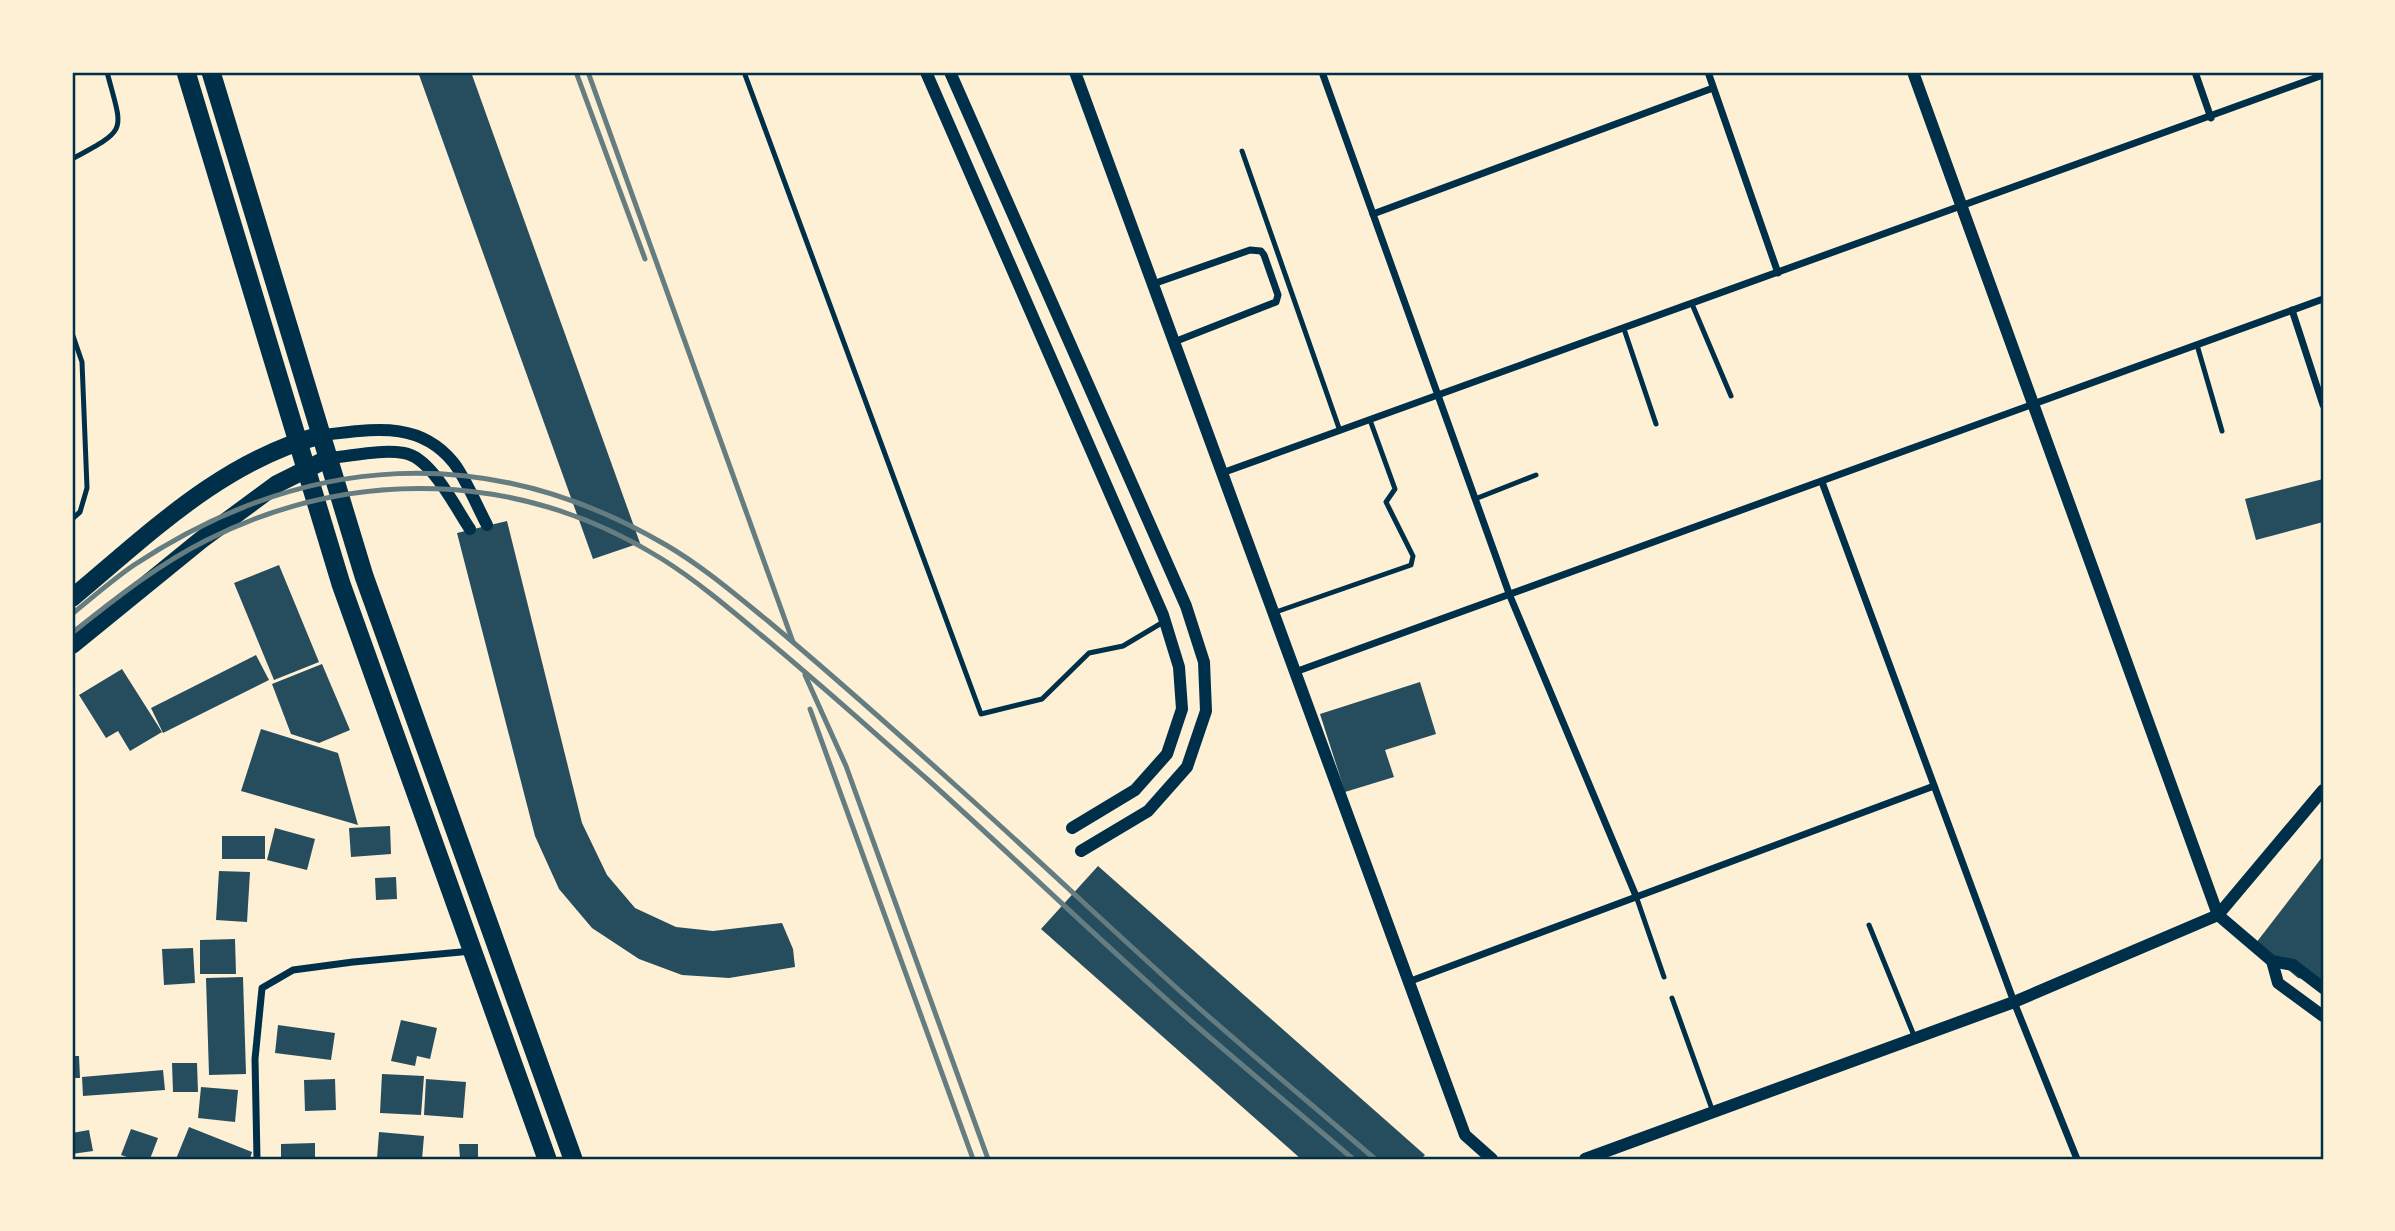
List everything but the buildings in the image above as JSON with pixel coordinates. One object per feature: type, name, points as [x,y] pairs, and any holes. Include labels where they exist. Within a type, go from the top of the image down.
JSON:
[{"type":"highway","points":[[186,72],[341,584],[547,1159]]},
{"type":"highway","points":[[211,72],[364,576],[573,1159]]},
{"type":"main road","points":[[72,598],[220,479],[259,456],[322,435]]},
{"type":"main road","points":[[72,645],[241,509],[277,484],[329,458]]},
{"type":"street","points":[[926,72],[1165,621],[1179,667],[1182,709],[1167,754],[1135,790],[1072,828]]},
{"type":"street","points":[[950,72],[1186,606],[1204,662],[1206,711],[1187,767],[1148,811],[1081,851]]},
{"type":"street","points":[[1075,72],[1465,1135],[1492,1159]]},
{"type":"street","points":[[1322,72],[1510,596],[1636,896]]},
{"type":"street","points":[[1708,72],[1778,273]]},
{"type":"street","points":[[1913,72],[2218,915],[2272,961],[2293,965],[2323,988]]},
{"type":"street","points":[[2195,72],[2211,118]]},
{"type":"street","points":[[1222,473],[2211,118],[2323,75]]},
{"type":"street","points":[[1373,214],[1713,88]]},
{"type":"street","points":[[1153,284],[1250,250],[1261,251],[1264,255],[1278,295],[1276,302],[1174,342]]},
{"type":"street","points":[[1295,673],[2323,299]]},
{"type":"street","points":[[2292,310],[2323,405]]},
{"type":"street","points":[[322,435],[370,430],[407,430],[436,443],[455,464],[487,525]]},
{"type":"street","points":[[329,458],[406,453],[422,460],[470,528]]},
{"type":"street","points":[[1822,482],[2014,1002],[2077,1159]]},
{"type":"street","points":[[1408,982],[1934,786]]},
{"type":"street","points":[[1585,1159],[2014,1002],[2218,915],[2323,790]]},
{"type":"street","points":[[257,1159],[255,1059],[262,989],[293,970],[473,951]]},
{"type":"street","points":[[2272,961],[2278,983],[2323,1016]]},
{"type":"lane","points":[[72,159],[107,140],[117,131],[119,119],[107,72]]},
{"type":"lane","points":[[744,72],[981,714],[1042,699],[1090,653],[1123,646],[1165,621]]},
{"type":"lane","points":[[1242,151],[1339,431]]},
{"type":"lane","points":[[1692,304],[1731,396]]},
{"type":"lane","points":[[1624,328],[1657,424]]},
{"type":"lane","points":[[72,333],[82,362],[87,488],[80,512],[72,519]]},
{"type":"lane","points":[[2197,345],[2222,431]]},
{"type":"lane","points":[[1273,613],[1411,565],[1413,556],[1386,502],[1395,489],[1370,420]]},
{"type":"lane","points":[[1475,499],[1536,475]]},
{"type":"lane","points":[[1636,896],[1664,976]]},
{"type":"lane","points":[[1869,925],[1915,1038]]},
{"type":"lane","points":[[1672,998],[1713,1112]]},
{"type":"railway","points":[[576,72],[645,259]]},
{"type":"railway","points":[[588,72],[793,642]]},
{"type":"railway","points":[[72,614],[134,565],[199,527],[264,500],[331,482],[397,474],[465,476],[532,488],[599,511],[679,553],[768,621],[931,763],[1200,1009],[1375,1159]]},
{"type":"railway","points":[[72,633],[137,583],[207,540],[263,516],[320,499],[378,490],[437,489],[495,495],[552,508],[608,530],[688,576],[782,653],[927,779],[1192,1022],[1353,1159]]},
{"type":"railway","points":[[805,675],[846,766],[988,1159]]},
{"type":"railway","points":[[810,709],[973,1159]]}]
